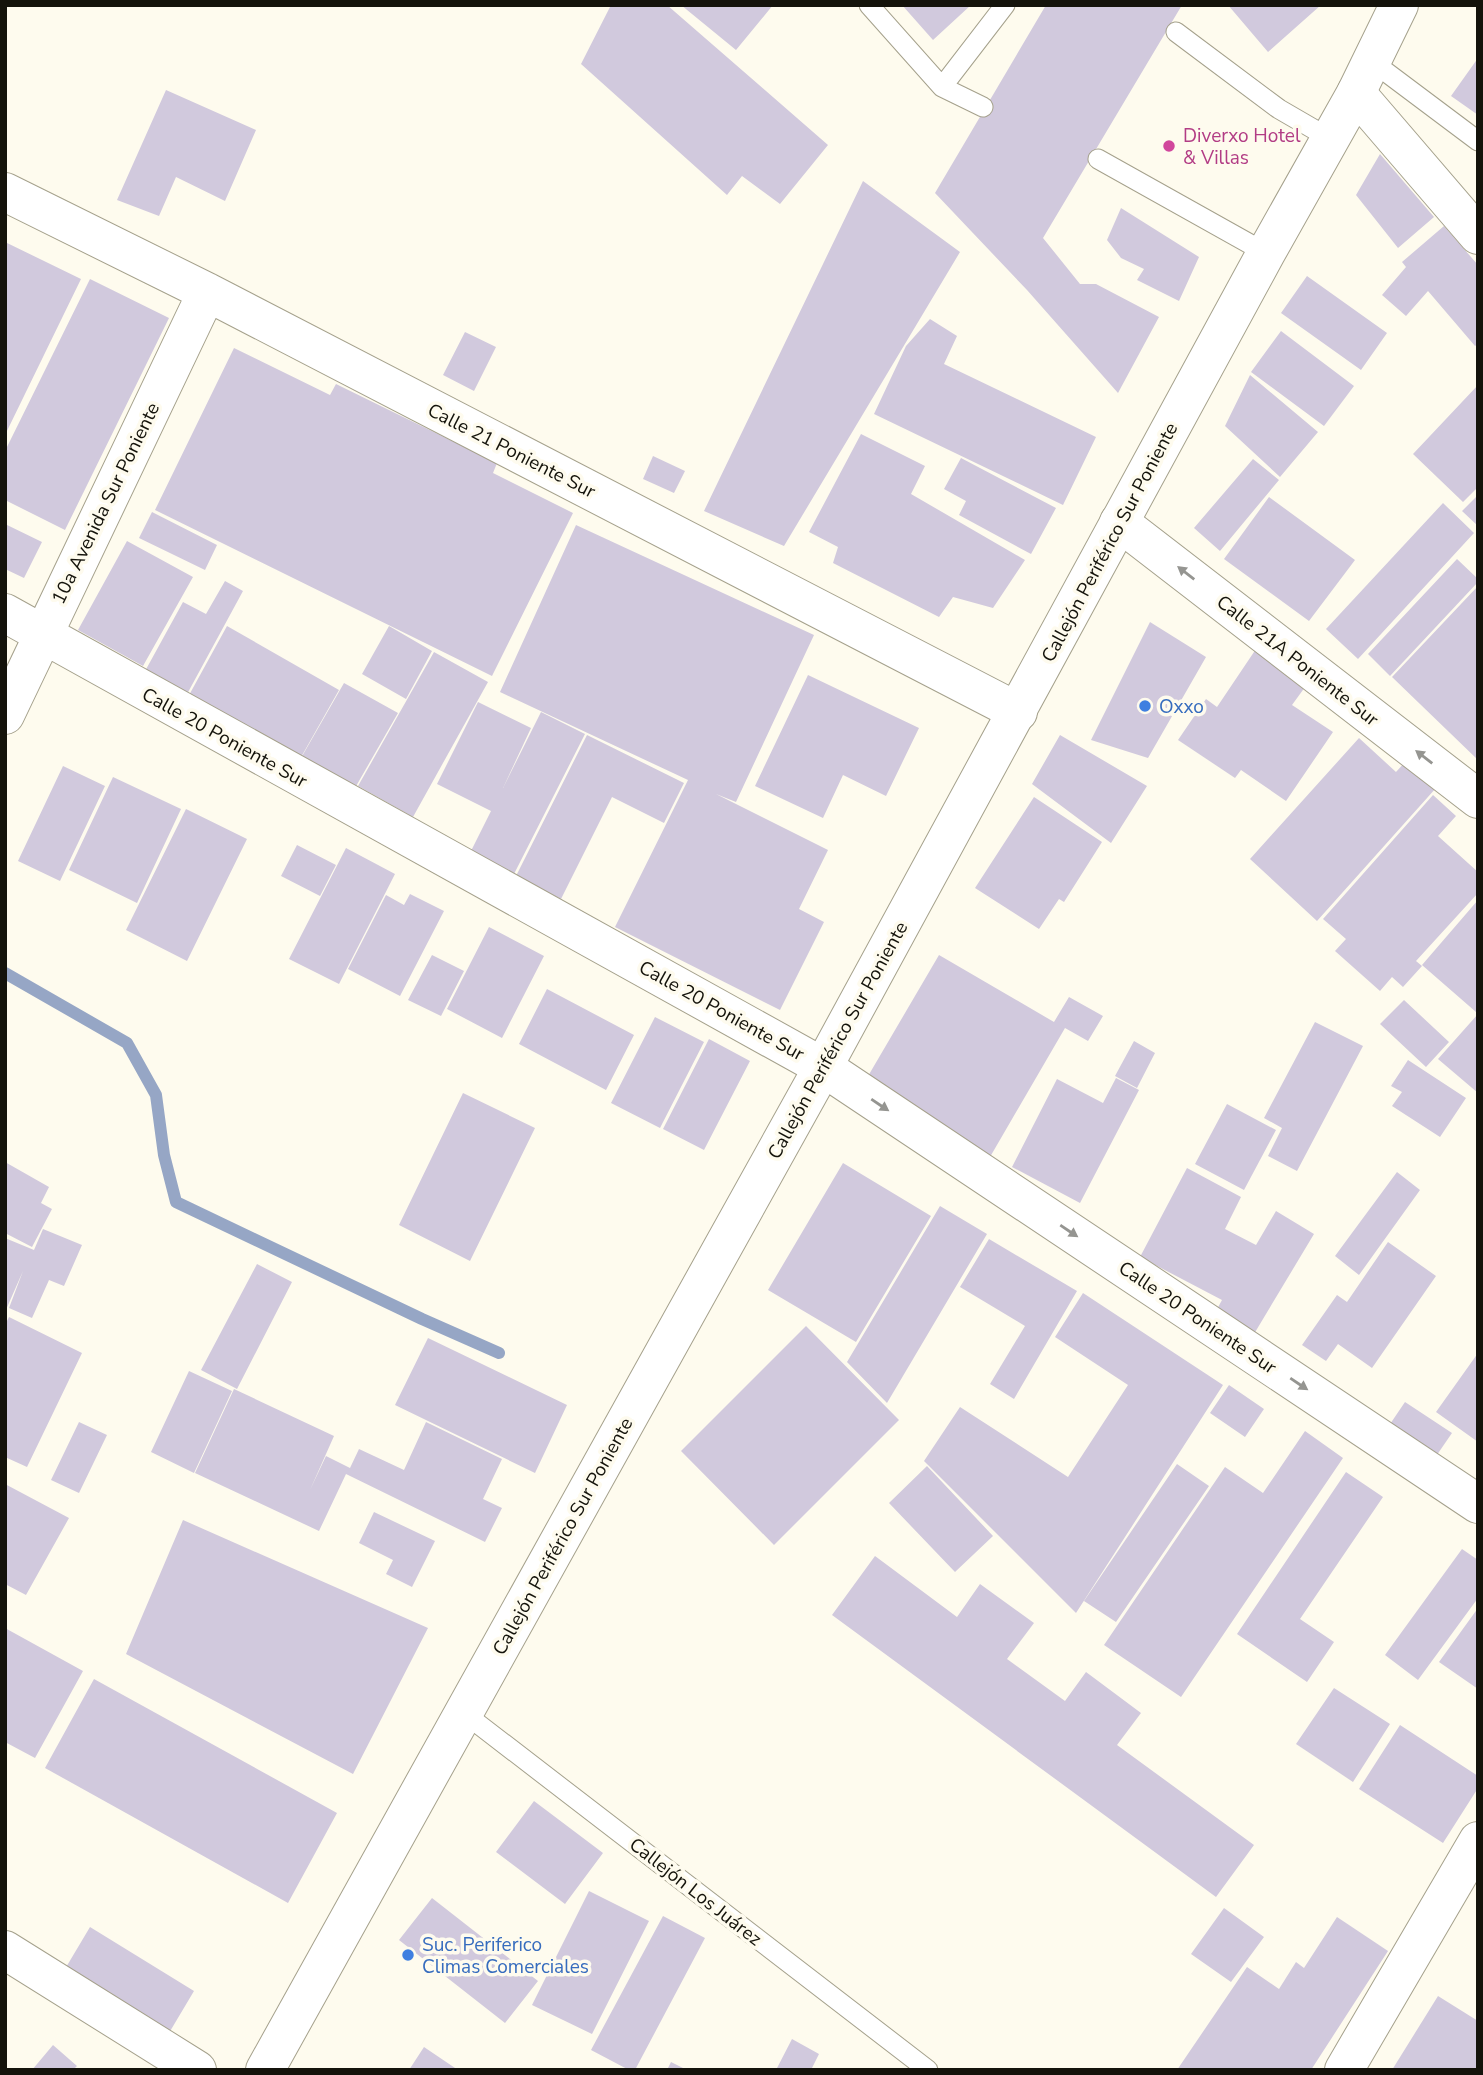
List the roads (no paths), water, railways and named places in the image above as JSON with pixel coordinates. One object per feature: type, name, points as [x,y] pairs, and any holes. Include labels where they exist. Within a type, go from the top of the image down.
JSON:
[{"type":"street","name":"Callejón Periférico Sur Poniente","points":[[265,2070],[1018,712],[1363,77],[1399,5]]},
{"type":"street","points":[[1363,77],[1478,235]]},
{"type":"street","name":"Calle 21 Poniente Sur","points":[[5,192],[207,292],[1018,712]]},
{"type":"street","name":"10a Avenida Sur Poniente","points":[[5,715],[207,292]]},
{"type":"street","name":"Calle 21A Poniente Sur","points":[[1119,522],[1478,799]]},
{"type":"street","name":"Calle 20 Poniente Sur","points":[[5,613],[823,1067],[1478,1504]]},
{"type":"street","points":[[1344,2070],[1478,1841]]},
{"type":"street","points":[[5,1950],[197,2070]]},
{"type":"lane","points":[[869,5],[942,87],[983,107]]},
{"type":"lane","points":[[942,87],[1005,5]]},
{"type":"lane","points":[[1176,32],[1279,108],[1329,138]]},
{"type":"lane","points":[[1363,77],[1478,141]]},
{"type":"lane","points":[[1098,159],[1266,253]]},
{"type":"lane","name":"Callejón Los Juárez","points":[[464,1713],[928,2070]]},
{"type":"waterway","points":[[5,973],[127,1043],[156,1095],[164,1155],[176,1202],[499,1353]]},
{"type":"place","name":"Diverxo Hotel & Villas","points":[[1169,146]]},
{"type":"place","name":"Oxxo","points":[[1145,706]]},
{"type":"place","name":"Suc. Periferico Climas Comerciales","points":[[408,1955]]}]
